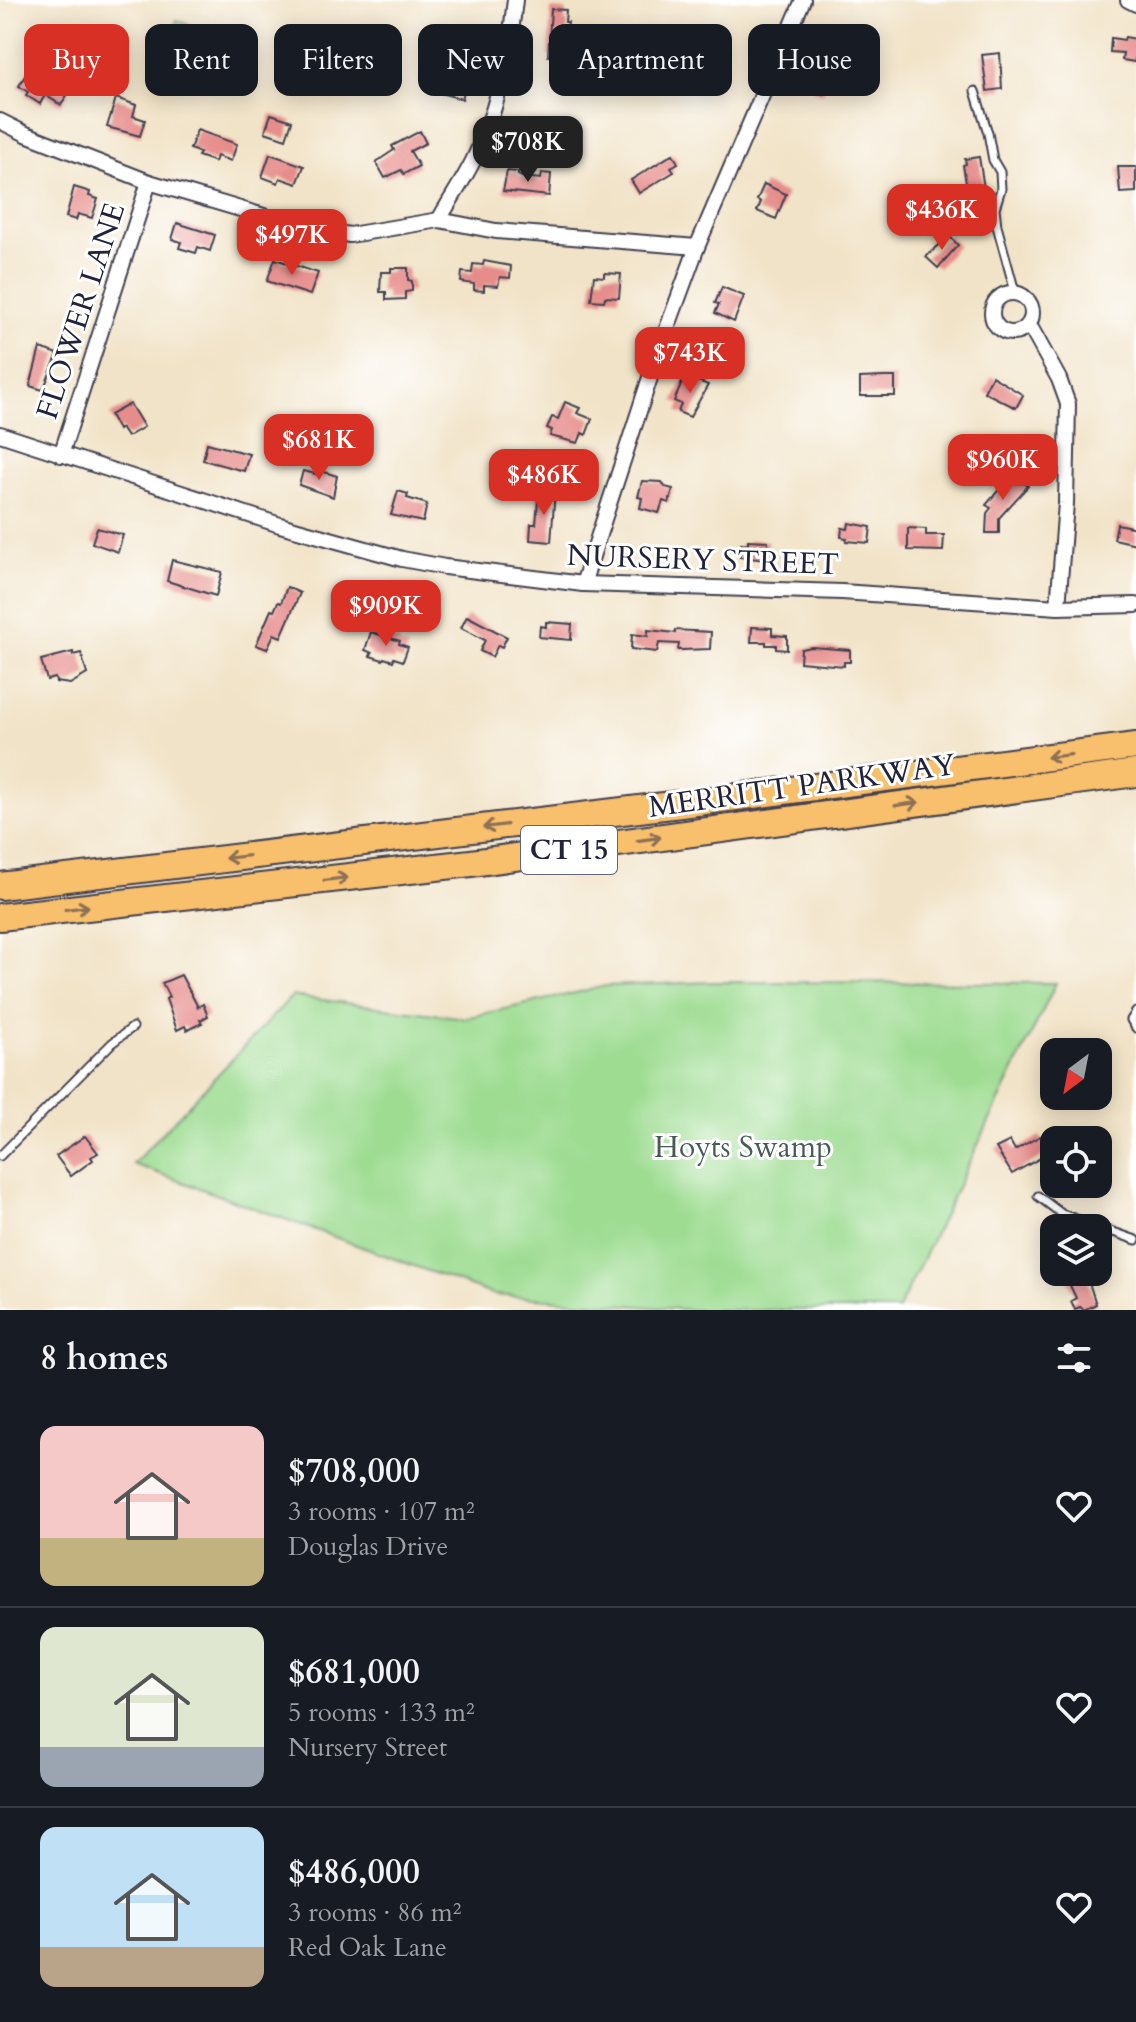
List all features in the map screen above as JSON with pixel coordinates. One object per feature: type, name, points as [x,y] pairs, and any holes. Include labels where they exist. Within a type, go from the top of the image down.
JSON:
[{"type":"highway","name":"MERRITT PARKWAY","points":[[0,886],[1136,746]]},
{"type":"highway","name":"MERRITT PARKWAY","points":[[0,917],[471,863],[1136,773]]},
{"type":"street","points":[[439,220],[474,160],[493,111],[510,47],[515,0]]},
{"type":"street","points":[[583,584],[657,356],[697,247],[803,0]]},
{"type":"street","points":[[1128,0],[1136,4]]},
{"type":"street","points":[[0,121],[149,182],[304,228],[350,235],[439,220],[496,231],[697,247]]},
{"type":"street","name":"FLOWER LANE","points":[[61,455],[149,182]]},
{"type":"street","points":[[1013,293],[1021,295],[1030,304],[1032,315],[1027,326],[1020,331],[1009,332],[994,321],[993,311],[996,301],[1003,295],[1013,293]]},
{"type":"street","points":[[1027,326],[1059,379],[1068,404],[1066,503],[1058,607]]},
{"type":"street","name":"NURSERY STREET","points":[[0,434],[280,525],[402,559],[445,567],[583,584],[842,592],[1058,607],[1136,605]]},
{"type":"lane","points":[[975,91],[993,160],[1000,172],[1001,189],[995,208],[1013,293]]},
{"type":"lane","points":[[1136,1012],[1131,1020],[1136,1028]]},
{"type":"lane","points":[[0,1156],[112,1043],[133,1027]]},
{"type":"lane","points":[[1038,1196],[1062,1214],[1136,1240]]},
{"type":"green space","name":"Hoyts Swamp","points":[[713,982],[1056,983],[898,1310],[692,1310],[494,1295],[133,1164],[292,996],[465,1018],[606,986]]},
{"type":"building","points":[[551,9],[566,10],[565,22],[568,24],[550,24]]},
{"type":"building","points":[[1125,37],[1136,39],[1135,62],[1122,60],[1123,53],[1110,52],[1111,38],[1124,40]]},
{"type":"building","points":[[1000,53],[1002,89],[987,91],[982,55]]},
{"type":"building","points":[[28,96],[44,96],[40,104]]},
{"type":"building","points":[[47,96],[66,96],[61,105]]},
{"type":"building","points":[[116,98],[136,105],[133,116],[145,120],[140,136],[107,127]]},
{"type":"building","points":[[271,114],[292,121],[286,139],[265,132]]},
{"type":"building","points":[[197,130],[237,144],[231,161],[217,156],[215,162],[198,156],[200,153],[190,149]]},
{"type":"building","points":[[420,131],[426,143],[410,151],[419,166],[404,174],[401,170],[385,178],[376,162],[394,150],[392,146]]},
{"type":"building","points":[[270,154],[304,166],[297,184],[280,178],[278,183],[262,177]]},
{"type":"building","points":[[673,154],[678,163],[671,167],[674,172],[639,193],[631,180]]},
{"type":"building","points":[[979,157],[985,194],[968,196],[963,165],[966,164],[965,159]]},
{"type":"building","points":[[1118,167],[1136,167],[1136,192],[1120,193]]},
{"type":"building","points":[[507,171],[518,172],[522,177],[541,179],[542,173],[551,174],[549,196],[503,191]]},
{"type":"building","points":[[764,184],[786,194],[776,219],[757,211],[761,202],[757,200]]},
{"type":"building","points":[[74,187],[90,192],[89,196],[98,199],[92,218],[78,214],[76,220],[66,217]]},
{"type":"building","points":[[177,223],[215,235],[210,251],[198,247],[196,253],[179,248],[181,242],[172,239]]},
{"type":"building","points":[[949,236],[958,245],[938,268],[926,257]]},
{"type":"building","points":[[275,259],[318,273],[310,295],[267,281]]},
{"type":"building","points":[[484,261],[511,266],[510,278],[500,277],[498,286],[484,285],[484,291],[474,290],[474,284],[461,282],[462,272],[472,273],[473,264],[483,265]]},
{"type":"building","points":[[391,268],[408,268],[412,291],[405,292],[405,299],[386,300],[386,292],[380,292],[381,272],[391,272]]},
{"type":"building","points":[[604,273],[621,274],[619,298],[591,300],[594,276],[604,277]]},
{"type":"building","points":[[722,287],[744,296],[734,322],[715,313],[719,304],[715,303]]},
{"type":"building","points":[[40,348],[58,354],[43,390],[30,386]]},
{"type":"building","points":[[685,376],[708,385],[690,417],[678,412],[681,404],[674,401]]},
{"type":"building","points":[[992,376],[1023,395],[1016,408],[984,392]]},
{"type":"building","points":[[895,377],[895,396],[860,396],[860,378]]},
{"type":"building","points":[[565,402],[580,408],[577,413],[592,419],[586,435],[582,433],[578,443],[550,436],[552,430],[547,428],[552,417],[558,419]]},
{"type":"building","points":[[130,404],[144,427],[127,437],[121,428],[118,430],[110,415]]},
{"type":"building","points":[[207,443],[249,454],[244,471],[203,460]]},
{"type":"building","points":[[303,471],[320,475],[321,471],[337,476],[333,497],[299,485]]},
{"type":"building","points":[[1013,473],[1028,486],[999,518],[999,533],[986,533],[987,513],[991,508],[986,505]]},
{"type":"building","points":[[642,481],[662,482],[665,487],[673,489],[669,503],[663,501],[659,513],[640,508],[642,498],[638,497]]},
{"type":"building","points":[[539,489],[555,490],[551,542],[530,540],[531,524],[536,524]]},
{"type":"building","points":[[398,491],[408,494],[407,498],[427,504],[423,522],[391,515]]},
{"type":"building","points":[[849,523],[871,527],[869,543],[846,541],[847,538],[841,537],[842,528],[848,529]]},
{"type":"building","points":[[1117,524],[1136,528],[1136,544],[1114,539]]},
{"type":"building","points":[[97,528],[123,535],[118,552],[92,543]]},
{"type":"building","points":[[908,528],[926,529],[926,535],[944,535],[943,551],[908,550]]},
{"type":"building","points":[[748,540],[768,541],[767,560],[740,557],[741,543],[748,544]]},
{"type":"building","points":[[172,560],[222,572],[216,596],[167,581]]},
{"type":"building","points":[[287,587],[300,593],[281,637],[274,634],[267,649],[256,645],[271,610],[274,611],[278,602],[281,603]]},
{"type":"building","points":[[467,616],[507,637],[492,657],[480,651],[485,640],[461,628]]},
{"type":"building","points":[[546,622],[572,624],[571,640],[539,637],[540,626],[546,627]]},
{"type":"building","points":[[752,627],[772,628],[772,635],[787,636],[787,650],[776,649],[776,645],[766,645],[766,642],[751,642]]},
{"type":"building","points":[[648,630],[711,632],[710,649],[678,650],[679,644],[659,643],[657,652],[631,649],[632,634],[648,636]]},
{"type":"building","points":[[371,632],[400,641],[399,644],[408,647],[403,661],[370,656],[372,653],[365,650]]},
{"type":"building","points":[[801,649],[850,650],[850,662],[844,662],[844,666],[800,662]]},
{"type":"building","points":[[73,652],[73,655],[81,653],[87,674],[70,684],[56,682],[55,678],[47,680],[41,660]]},
{"type":"building","points":[[181,975],[198,1007],[203,1004],[208,1016],[200,1020],[202,1023],[187,1030],[185,1026],[177,1030],[166,999],[169,997],[162,983]]},
{"type":"building","points":[[85,1136],[98,1153],[71,1176],[56,1156]]},
{"type":"building","points":[[1040,1136],[1040,1158],[1012,1174],[996,1148],[1010,1141],[1015,1150]]},
{"type":"building","points":[[1070,1286],[1090,1286],[1096,1304],[1084,1310],[1080,1307],[1075,1309],[1071,1301],[1076,1298]]}]
